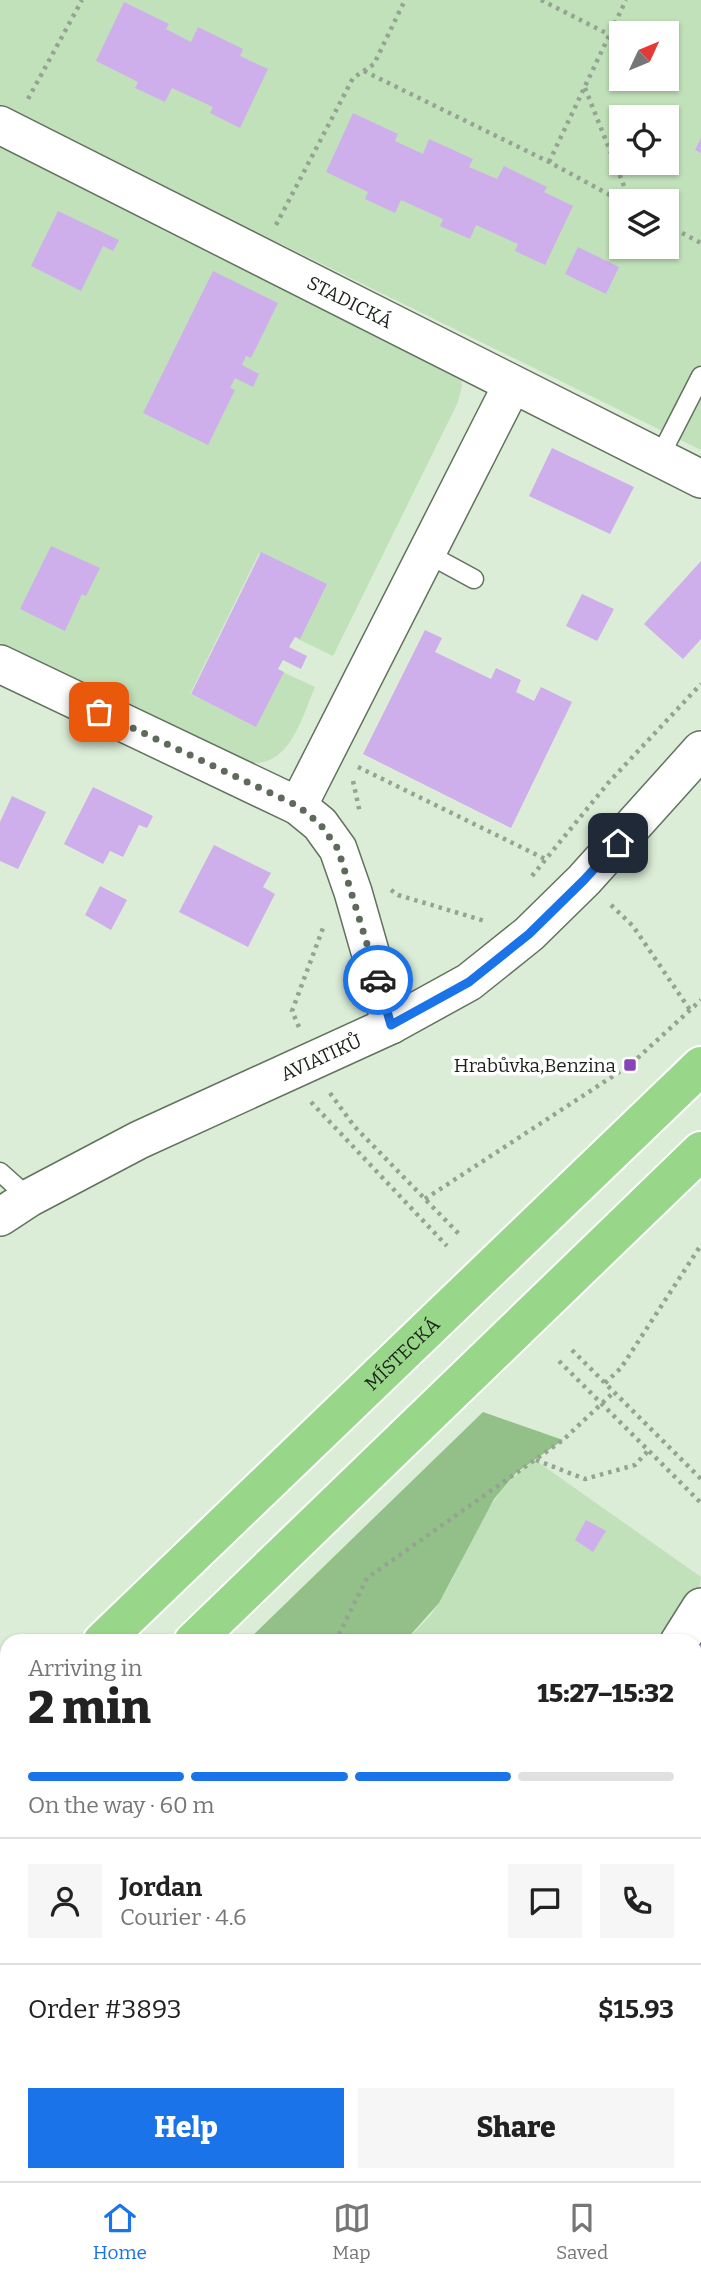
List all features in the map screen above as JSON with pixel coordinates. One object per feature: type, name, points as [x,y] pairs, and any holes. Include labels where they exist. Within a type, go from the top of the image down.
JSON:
[{"type":"highway","name":"MÍSTECKÁ","points":[[110,1634],[701,1066]]},
{"type":"highway","points":[[201,1634],[701,1150]]},
{"type":"street","name":"STADICKÁ","points":[[5,128],[701,479]]},
{"type":"street","points":[[298,806],[338,757],[426,553],[512,385]]},
{"type":"street","points":[[0,664],[298,806],[320,824],[338,849],[391,1025]]},
{"type":"street","name":"AVIATIKŮ","points":[[15,1207],[139,1140],[321,1075],[391,1025],[469,982],[529,934],[584,880],[701,750]]},
{"type":"street","points":[[685,1634],[701,1606]]},
{"type":"lane","points":[[659,458],[701,376]]},
{"type":"lane","points":[[426,553],[474,579]]},
{"type":"lane","points":[[0,1172],[15,1207]]},
{"type":"path","points":[[5,128],[82,0]]},
{"type":"path","points":[[260,257],[353,78],[374,64],[405,0]]},
{"type":"path","points":[[541,0],[609,34]]},
{"type":"path","points":[[616,21],[626,0]]},
{"type":"path","points":[[549,162],[609,37]]},
{"type":"path","points":[[364,71],[609,194]]},
{"type":"path","points":[[585,87],[625,189]]},
{"type":"path","points":[[679,231],[701,243]]},
{"type":"path","points":[[530,878],[609,782],[701,684]]},
{"type":"path","points":[[338,757],[361,816]]},
{"type":"path","points":[[338,757],[545,859]]},
{"type":"path","points":[[553,848],[633,926],[690,1010]]},
{"type":"path","points":[[389,888],[398,895],[484,921],[493,919]]},
{"type":"path","points":[[353,892],[333,902],[292,1011],[321,1075],[354,1126],[459,1234]]},
{"type":"path","points":[[425,1199],[630,1065],[701,1000]]},
{"type":"path","points":[[321,1075],[309,1100],[447,1246]]},
{"type":"path","points":[[605,1383],[621,1368],[701,1245]]},
{"type":"path","points":[[572,1350],[701,1479]]},
{"type":"path","points":[[559,1361],[701,1503]]},
{"type":"path","points":[[339,1634],[366,1578],[563,1440],[614,1392]]},
{"type":"path","points":[[535,1460],[585,1479],[635,1465],[648,1451]]},
{"type":"green space","points":[[0,0],[701,0],[701,450],[0,106]]},
{"type":"green space","points":[[0,145],[364,323],[361,330],[461,379],[458,402],[333,656],[298,639],[326,585],[259,553],[190,694],[255,726],[283,672],[315,687],[295,734],[279,754],[269,760],[254,763],[235,758],[0,643]]},
{"type":"green space","points":[[483,1412],[563,1440],[516,1473],[494,1499],[439,1603],[411,1634],[254,1634]]},
{"type":"green space","points":[[535,1460],[701,1577],[699,1591],[672,1634],[413,1634],[437,1607],[490,1506],[517,1474]]},
{"type":"building","points":[[124,2],[169,24],[166,29],[191,42],[198,27],[243,49],[240,56],[268,69],[240,128],[210,113],[213,107],[172,88],[165,102],[135,88],[138,82],[96,61]]},
{"type":"building","points":[[353,113],[398,134],[395,141],[423,154],[429,139],[473,159],[469,167],[497,179],[504,166],[547,187],[544,192],[573,206],[545,265],[515,251],[518,244],[476,225],[470,239],[440,226],[443,219],[401,200],[395,213],[365,199],[368,192],[326,172]]},
{"type":"building","points":[[701,138],[701,153],[695,150]]},
{"type":"building","points":[[58,211],[119,240],[113,251],[103,246],[81,291],[31,266]]},
{"type":"building","points":[[578,247],[619,267],[606,294],[565,274]]},
{"type":"building","points":[[213,271],[278,303],[251,358],[246,356],[242,365],[259,374],[253,387],[235,378],[230,388],[235,390],[208,445],[143,413]]},
{"type":"building","points":[[552,448],[634,487],[610,534],[529,496]]},
{"type":"building","points":[[51,546],[100,568],[86,596],[82,594],[65,631],[20,609]]},
{"type":"building","points":[[261,552],[327,584],[300,639],[295,637],[289,647],[307,656],[301,669],[283,660],[278,669],[284,672],[256,727],[191,694]]},
{"type":"building","points":[[701,561],[701,639],[683,659],[644,624]]},
{"type":"building","points":[[582,594],[614,609],[597,641],[566,626]]},
{"type":"building","points":[[425,630],[442,638],[435,652],[491,679],[496,668],[521,680],[516,692],[534,701],[541,687],[572,702],[511,828],[363,754]]},
{"type":"building","points":[[93,787],[153,816],[147,828],[139,825],[123,857],[110,851],[103,864],[64,844]]},
{"type":"building","points":[[12,796],[46,812],[18,869],[0,861],[0,822]]},
{"type":"building","points":[[214,845],[271,873],[263,887],[275,894],[248,947],[179,912]]},
{"type":"building","points":[[100,886],[127,900],[111,930],[85,915]]},
{"type":"building","points":[[586,1520],[606,1531],[593,1552],[575,1540]]},
{"type":"way so far","points":[[99,712],[298,806],[320,824],[338,849],[378,980]]},
{"type":"place","name":"Hrabůvka,Benzina","points":[[630,1065]]},
{"type":"route","points":[[378,980],[391,1025],[469,982],[529,934],[618,843]]}]
